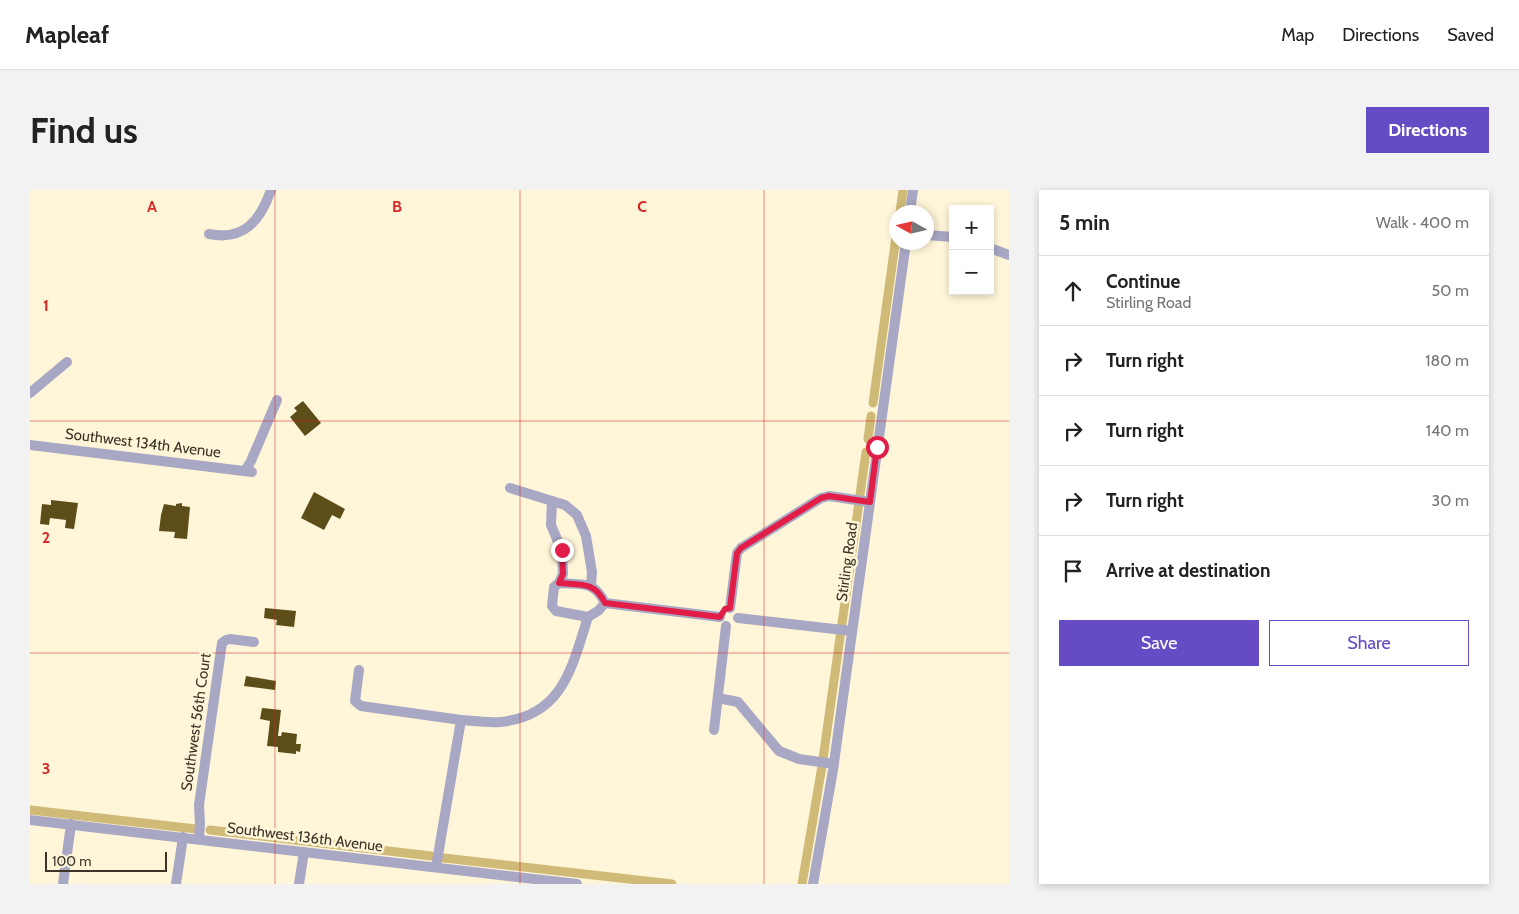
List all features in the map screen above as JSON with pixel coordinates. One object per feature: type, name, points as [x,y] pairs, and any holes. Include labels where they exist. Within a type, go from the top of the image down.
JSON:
[{"type":"street","points":[[209,234],[228,236],[247,228],[256,220],[271,190]]},
{"type":"street","points":[[911,205],[913,190]]},
{"type":"street","points":[[934,236],[949,237]]},
{"type":"street","points":[[994,249],[1009,255]]},
{"type":"street","name":"Stirling Road","points":[[813,884],[834,764],[905,250]]},
{"type":"street","points":[[30,393],[67,362]]},
{"type":"street","name":"Southwest 134th Avenue","points":[[30,445],[249,471],[251,461],[277,400]]},
{"type":"street","points":[[510,488],[565,505],[577,515],[586,536],[592,572],[591,586]]},
{"type":"street","points":[[730,608],[737,553],[741,548],[821,498],[829,496],[870,502]]},
{"type":"street","points":[[552,501],[551,524],[562,550],[563,574],[559,583],[554,587],[552,606],[556,611],[588,617]]},
{"type":"street","points":[[559,583],[591,586],[600,593],[605,603]]},
{"type":"street","points":[[359,670],[354,701],[360,706],[461,720],[499,722],[512,720],[533,713],[547,704],[559,691],[568,676],[588,617],[598,611],[605,603]]},
{"type":"street","points":[[605,603],[723,621],[735,624],[738,618],[736,611],[730,608],[725,609],[723,621],[718,698],[714,730]]},
{"type":"street","points":[[738,618],[852,631]]},
{"type":"street","name":"Southwest 56th Court","points":[[199,839],[199,805],[222,643],[230,639],[254,642]]},
{"type":"street","points":[[718,698],[738,702],[779,751],[799,759],[834,764]]},
{"type":"street","points":[[436,867],[461,720]]},
{"type":"street","name":"Southwest 136th Avenue","points":[[30,820],[577,884]]},
{"type":"street","points":[[63,884],[71,824]]},
{"type":"street","points":[[176,884],[183,838]]},
{"type":"street","points":[[299,884],[304,852]]},
{"type":"building","points":[[303,401],[321,423],[305,436],[290,417],[297,411],[294,408]]},
{"type":"building","points":[[314,492],[345,509],[340,519],[332,515],[324,530],[301,518]]},
{"type":"building","points":[[51,500],[78,503],[74,529],[65,528],[66,520],[50,518],[49,525],[40,524],[42,504],[51,505]]},
{"type":"building","points":[[182,503],[182,506],[190,507],[187,539],[174,538],[175,532],[159,531],[164,504],[176,506],[176,504]]},
{"type":"building","points":[[265,608],[296,611],[294,627],[276,625],[277,620],[264,618]]},
{"type":"building","points":[[246,676],[276,681],[275,690],[244,686]]},
{"type":"building","points":[[262,708],[281,710],[278,736],[281,736],[282,732],[297,734],[296,744],[301,744],[300,752],[296,751],[296,754],[278,752],[278,747],[267,746],[270,721],[260,719]]},
{"type":"waterway","points":[[901,205],[903,190]]},
{"type":"waterway","points":[[873,403],[894,250]]},
{"type":"waterway","points":[[868,439],[871,416]]},
{"type":"waterway","points":[[802,884],[822,766],[866,452]]},
{"type":"waterway","points":[[30,810],[196,829]]},
{"type":"waterway","points":[[210,830],[431,856]]},
{"type":"waterway","points":[[444,858],[672,884]]},
{"type":"route","points":[[562,550],[563,574],[559,583],[591,586],[600,593],[605,603],[720,617],[722,611],[730,608],[737,553],[741,548],[821,498],[829,496],[870,502],[877,447]]}]
